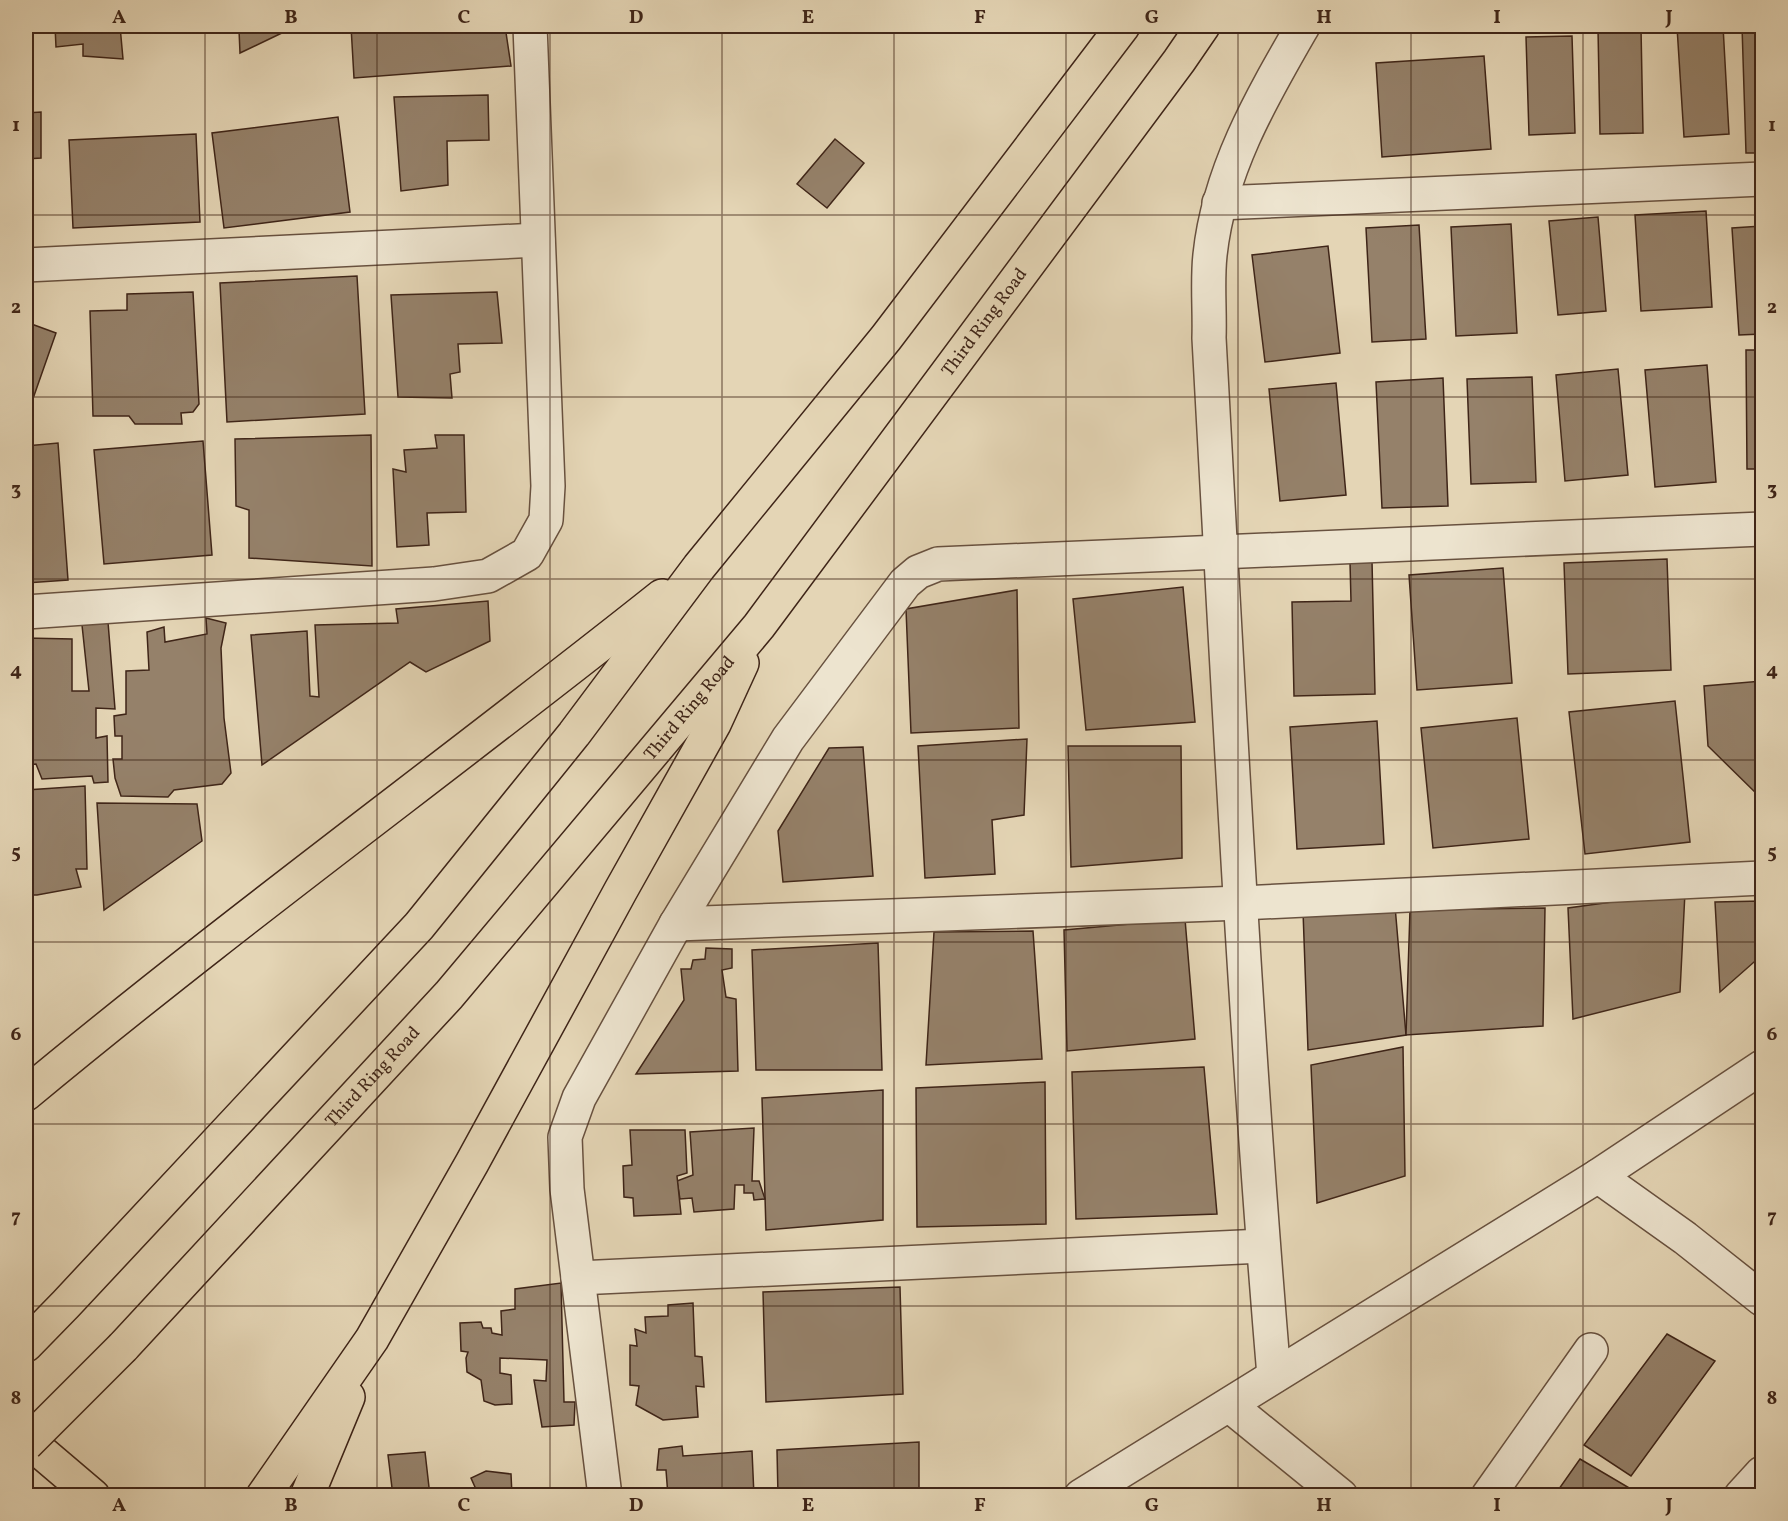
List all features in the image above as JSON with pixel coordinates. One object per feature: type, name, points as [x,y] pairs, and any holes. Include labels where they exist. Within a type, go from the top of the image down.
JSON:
[{"type":"main road","points":[[26,1345],[419,926],[574,734],[699,567],[886,338],[1123,26]]},
{"type":"main road","name":"Third Ring Road","points":[[26,1444],[123,1347],[449,995],[759,626],[1203,26]]},
{"type":"main road","points":[[26,1094],[142,998],[457,754],[541,693],[699,567]]},
{"type":"main road","points":[[263,1496],[372,1339],[472,1163],[714,724],[759,626]]},
{"type":"main road","points":[[308,1496],[372,1339]]},
{"type":"main road","points":[[26,1438],[93,1496]]},
{"type":"street","points":[[26,612],[434,585],[488,576],[527,554],[546,520],[549,486],[530,26]]},
{"type":"street","points":[[1274,1377],[1263,1246],[1241,903],[1209,338],[1210,255],[1219,203],[1241,140],[1271,81],[1303,26]]},
{"type":"street","points":[[1219,203],[1762,179]]},
{"type":"street","points":[[26,265],[538,240]]},
{"type":"street","points":[[605,1496],[567,1189],[565,1137],[579,1098],[676,924],[788,739],[904,583],[918,572],[938,564],[1762,529]]},
{"type":"street","points":[[676,924],[1241,903],[1762,878]]},
{"type":"street","points":[[1081,1496],[1598,1176],[1762,1067]]},
{"type":"street","points":[[1598,1176],[1685,1238],[1762,1299]]},
{"type":"street","points":[[578,1278],[1263,1246]]},
{"type":"street","points":[[1488,1496],[1591,1350]]},
{"type":"street","points":[[1229,1405],[1341,1496]]},
{"type":"street","points":[[1742,1496],[1762,1473]]},
{"type":"building","points":[[55,26],[120,26],[123,59],[83,56],[83,44],[56,47]]},
{"type":"building","points":[[180,26],[285,26],[286,31],[240,53],[239,30],[181,30]]},
{"type":"building","points":[[351,26],[505,26],[511,66],[354,78]]},
{"type":"building","points":[[1723,26],[1729,134],[1684,137],[1677,27]]},
{"type":"building","points":[[1742,26],[1762,26],[1762,153],[1746,153]]},
{"type":"building","points":[[1641,28],[1643,133],[1600,134],[1598,29]]},
{"type":"building","points":[[1572,36],[1575,133],[1529,135],[1526,37]]},
{"type":"building","points":[[1484,56],[1491,149],[1382,157],[1376,63]]},
{"type":"building","points":[[488,95],[489,140],[447,141],[448,185],[401,191],[394,97]]},
{"type":"building","points":[[41,112],[41,158],[26,159],[26,113]]},
{"type":"building","points":[[338,117],[350,212],[224,228],[212,133]]},
{"type":"building","points":[[196,134],[200,222],[73,228],[69,140]]},
{"type":"building","points":[[835,139],[864,163],[827,208],[797,184]]},
{"type":"building","points":[[26,175],[31,236],[26,236]]},
{"type":"building","points":[[1706,211],[1712,307],[1641,311],[1635,215]]},
{"type":"building","points":[[1598,217],[1606,311],[1558,315],[1549,221]]},
{"type":"building","points":[[1511,224],[1517,333],[1456,336],[1451,227]]},
{"type":"building","points":[[1419,225],[1426,339],[1372,342],[1366,228]]},
{"type":"building","points":[[1762,226],[1762,334],[1739,335],[1732,228]]},
{"type":"building","points":[[1328,246],[1340,353],[1265,362],[1252,255]]},
{"type":"building","points":[[357,276],[365,414],[227,422],[220,283]]},
{"type":"building","points":[[193,292],[199,404],[193,412],[181,413],[182,424],[135,424],[129,416],[93,416],[90,311],[127,310],[127,294]]},
{"type":"building","points":[[497,292],[502,343],[458,344],[460,372],[450,374],[452,398],[398,397],[391,295]]},
{"type":"building","points":[[26,322],[56,333],[29,410],[26,409]]},
{"type":"building","points":[[1746,350],[1762,350],[1762,469],[1747,469]]},
{"type":"building","points":[[1707,365],[1716,482],[1655,487],[1645,370]]},
{"type":"building","points":[[1618,369],[1628,475],[1565,481],[1556,375]]},
{"type":"building","points":[[1532,377],[1536,482],[1471,484],[1467,379]]},
{"type":"building","points":[[1443,378],[1448,506],[1382,508],[1376,382]]},
{"type":"building","points":[[1336,383],[1346,495],[1280,501],[1269,389]]},
{"type":"building","points":[[371,435],[372,566],[249,558],[249,510],[236,506],[235,439]]},
{"type":"building","points":[[435,435],[464,435],[466,512],[427,513],[429,545],[397,547],[393,469],[406,472],[404,450],[437,448]]},
{"type":"building","points":[[203,441],[212,555],[104,564],[94,450]]},
{"type":"building","points":[[58,443],[68,580],[26,583],[26,446]]},
{"type":"building","points":[[1667,559],[1671,670],[1568,674],[1564,563]]},
{"type":"building","points":[[1372,561],[1375,694],[1294,696],[1292,602],[1351,601],[1350,562]]},
{"type":"building","points":[[1503,568],[1512,683],[1417,690],[1409,575]]},
{"type":"building","points":[[1183,587],[1195,722],[1086,730],[1073,599]]},
{"type":"building","points":[[1017,590],[1019,728],[911,733],[906,609]]},
{"type":"building","points":[[488,601],[490,641],[426,672],[410,662],[262,765],[251,635],[307,631],[310,696],[319,697],[315,625],[398,623],[396,609]]},
{"type":"building","points":[[206,618],[226,623],[221,648],[224,718],[231,773],[222,784],[174,790],[168,797],[121,796],[115,778],[113,759],[122,759],[122,736],[115,736],[114,716],[126,714],[126,671],[149,670],[147,632],[164,627],[165,642],[207,634]]},
{"type":"building","points":[[108,622],[115,709],[96,708],[96,738],[107,736],[108,782],[94,783],[92,776],[42,779],[36,764],[26,765],[26,638],[72,639],[72,691],[89,691],[82,625]]},
{"type":"building","points":[[1762,681],[1762,799],[1708,746],[1704,686]]},
{"type":"building","points":[[1675,701],[1690,842],[1585,854],[1569,712]]},
{"type":"building","points":[[1517,718],[1529,839],[1433,848],[1421,728]]},
{"type":"building","points":[[1377,721],[1384,844],[1297,849],[1290,727]]},
{"type":"building","points":[[1027,739],[1024,815],[992,820],[995,874],[925,878],[918,746]]},
{"type":"building","points":[[1068,746],[1181,746],[1182,858],[1071,867]]},
{"type":"building","points":[[863,747],[873,876],[783,882],[778,831],[829,748]]},
{"type":"building","points":[[85,786],[87,869],[76,869],[81,887],[26,895],[26,790]]},
{"type":"building","points":[[97,803],[197,804],[202,841],[104,910]]},
{"type":"building","points":[[1685,892],[1680,992],[1573,1019],[1568,908]]},
{"type":"building","points":[[1762,901],[1762,955],[1720,992],[1715,902]]},
{"type":"building","points":[[1395,906],[1406,1035],[1308,1050],[1303,911]]},
{"type":"building","points":[[1545,908],[1543,1026],[1406,1035],[1410,910]]},
{"type":"building","points":[[1185,919],[1195,1039],[1067,1051],[1064,930]]},
{"type":"building","points":[[1033,931],[1042,1059],[926,1065],[934,932]]},
{"type":"building","points":[[878,943],[882,1070],[756,1070],[752,950]]},
{"type":"building","points":[[706,948],[732,949],[732,968],[722,970],[726,997],[736,999],[738,1071],[636,1074],[684,1000],[681,969],[691,969],[693,960],[705,959]]},
{"type":"building","points":[[1403,1047],[1405,1176],[1317,1203],[1311,1065]]},
{"type":"building","points":[[1204,1067],[1217,1214],[1076,1219],[1072,1072]]},
{"type":"building","points":[[1045,1082],[1046,1224],[917,1227],[916,1088]]},
{"type":"building","points":[[883,1090],[883,1220],[766,1230],[762,1098]]},
{"type":"building","points":[[754,1128],[752,1181],[759,1181],[765,1199],[754,1200],[753,1193],[744,1193],[744,1185],[735,1185],[734,1209],[694,1212],[692,1198],[680,1199],[677,1181],[693,1175],[690,1132]]},
{"type":"building","points":[[630,1130],[685,1130],[687,1173],[677,1176],[681,1214],[634,1216],[633,1198],[624,1197],[623,1166],[632,1165]]},
{"type":"building","points":[[561,1283],[564,1402],[575,1402],[574,1425],[542,1427],[534,1380],[546,1381],[547,1360],[500,1358],[500,1373],[511,1375],[512,1404],[495,1405],[484,1401],[481,1380],[467,1372],[468,1352],[461,1351],[460,1323],[481,1322],[483,1328],[491,1328],[492,1333],[502,1335],[501,1311],[515,1309],[515,1289]]},
{"type":"building","points":[[900,1287],[903,1394],[766,1402],[763,1292]]},
{"type":"building","points":[[693,1303],[695,1356],[702,1357],[704,1387],[696,1386],[698,1417],[663,1420],[636,1405],[639,1386],[630,1385],[630,1345],[637,1346],[635,1329],[646,1333],[645,1317],[668,1316],[668,1305]]},
{"type":"building","points":[[1667,1334],[1715,1361],[1631,1476],[1584,1445]]},
{"type":"building","points":[[919,1442],[919,1496],[778,1496],[777,1450]]},
{"type":"building","points":[[682,1446],[683,1456],[752,1451],[754,1496],[668,1496],[666,1470],[657,1470],[659,1449]]},
{"type":"building","points":[[425,1452],[430,1496],[393,1496],[388,1455]]},
{"type":"building","points":[[1580,1459],[1631,1489],[1626,1496],[1554,1496]]},
{"type":"building","points":[[486,1471],[511,1474],[512,1496],[479,1496],[471,1478]]}]
